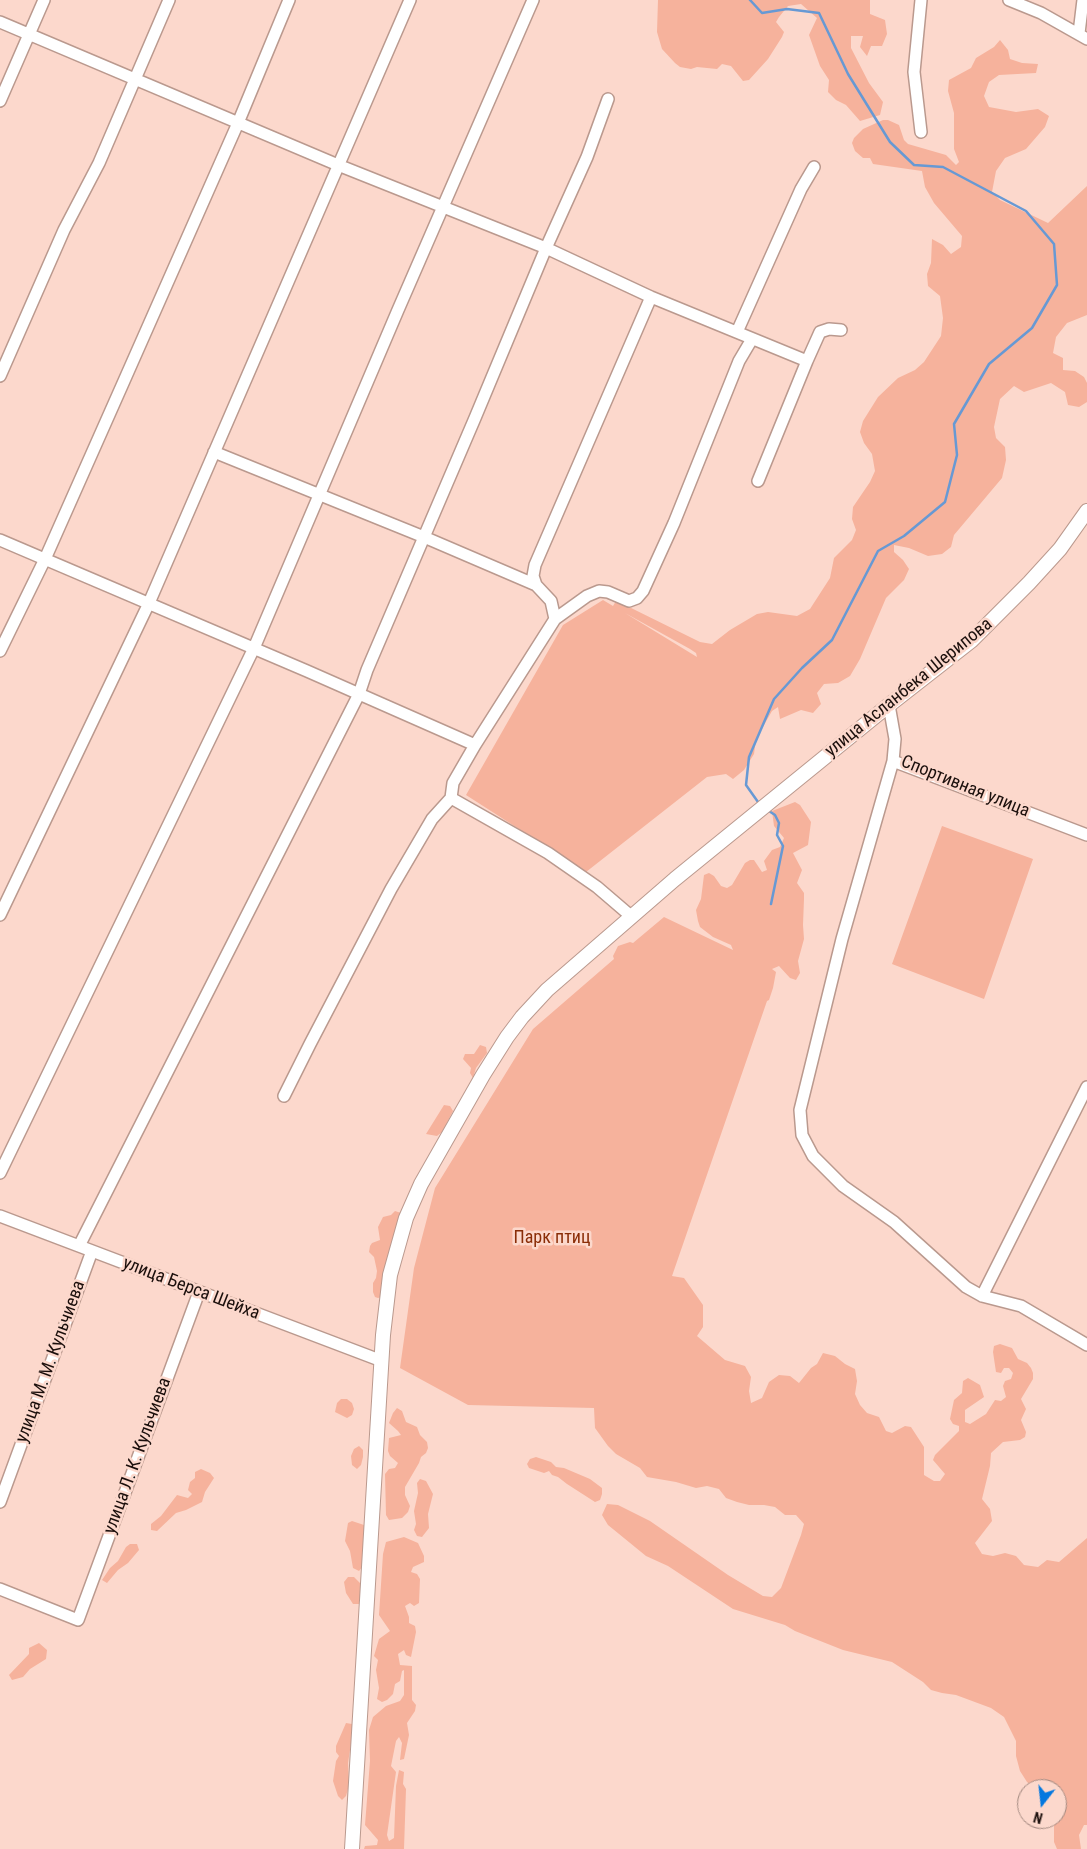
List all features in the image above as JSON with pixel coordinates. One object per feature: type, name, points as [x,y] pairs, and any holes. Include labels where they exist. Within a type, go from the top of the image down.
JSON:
[{"type":"main road","name":"улица Асланбека Шерипова","points":[[352,1849],[382,1361],[390,1275],[406,1218],[421,1184],[483,1075],[522,1017],[547,990],[674,879],[971,641],[1060,549],[1087,511]]},
{"type":"street","points":[[0,101],[44,0]]},
{"type":"street","points":[[0,376],[64,230],[99,163],[169,0]]},
{"type":"street","points":[[0,651],[45,559],[238,123],[290,0]]},
{"type":"street","points":[[0,915],[149,603],[410,0]]},
{"type":"street","points":[[0,1173],[254,648],[533,0]]},
{"type":"street","points":[[921,132],[914,72],[922,0]]},
{"type":"street","points":[[1009,0],[1042,13],[1083,36],[1083,0]]},
{"type":"street","points":[[0,22],[338,165],[546,248],[651,296],[807,361]]},
{"type":"street","points":[[79,1246],[359,694],[367,670],[546,248],[587,157],[608,99]]},
{"type":"street","points":[[737,332],[801,189],[814,167]]},
{"type":"street","points":[[536,585],[533,576],[535,565],[651,296]]},
{"type":"street","points":[[758,481],[820,332],[829,329],[841,330]]},
{"type":"street","points":[[284,1096],[391,889],[432,819],[451,798],[453,783],[474,745],[555,619],[587,596],[599,591],[608,592],[629,601],[637,598],[644,591],[674,523],[739,361],[752,339]]},
{"type":"street","points":[[214,452],[424,537],[536,585],[551,601],[555,619]]},
{"type":"street","points":[[0,540],[254,648],[474,745]]},
{"type":"street","name":"Спортивная улица","points":[[889,705],[895,739],[893,761],[1087,835]]},
{"type":"street","points":[[893,761],[842,939],[800,1110],[802,1135],[813,1156],[843,1186],[894,1222],[966,1287],[982,1296],[1021,1306],[1085,1340]]},
{"type":"street","points":[[451,798],[548,853],[597,887],[632,917]]},
{"type":"street","points":[[982,1296],[1087,1087]]},
{"type":"street","name":"улица Берса Шейха","points":[[0,1216],[382,1361]]},
{"type":"street","name":"улица М. М. Кульчиева","points":[[0,1502],[92,1251]]},
{"type":"street","name":"улица Л. К. Кульчиева","points":[[0,1589],[78,1620],[199,1292]]},
{"type":"green space","points":[[658,0],[870,0],[870,14],[885,20],[887,34],[882,46],[871,46],[867,56],[860,47],[863,36],[851,36],[851,48],[869,83],[883,102],[880,115],[860,121],[846,105],[836,100],[828,92],[829,80],[820,66],[809,35],[817,18],[801,4],[788,6],[779,17],[776,22],[784,32],[782,37],[768,59],[749,80],[743,81],[731,66],[722,64],[717,69],[697,67],[691,69],[680,67],[675,63],[662,49],[657,32]]},
{"type":"green space","points":[[1000,40],[1008,50],[1010,59],[1022,63],[1038,64],[1036,73],[999,75],[989,82],[984,96],[989,107],[1016,112],[1038,109],[1049,116],[1045,127],[1026,149],[1005,158],[996,171],[992,192],[1000,200],[1048,223],[1087,186],[1087,315],[1067,323],[1056,337],[1053,353],[1063,358],[1063,370],[1075,371],[1084,377],[1087,383],[1087,402],[1079,407],[1068,405],[1065,392],[1051,383],[1024,392],[1014,386],[1000,399],[994,427],[996,438],[1005,447],[1006,460],[1002,478],[954,535],[951,547],[942,554],[928,556],[909,548],[894,545],[894,552],[909,569],[904,580],[886,598],[860,659],[850,676],[838,683],[824,684],[817,693],[821,704],[813,713],[801,710],[780,719],[778,707],[772,711],[756,739],[754,754],[744,770],[733,779],[726,774],[707,777],[586,872],[466,795],[563,625],[603,600],[613,606],[616,601],[700,642],[712,644],[730,630],[757,614],[768,612],[797,616],[810,609],[830,578],[834,558],[852,540],[856,530],[852,519],[853,507],[875,471],[872,454],[864,443],[860,432],[863,421],[878,397],[898,378],[915,370],[924,362],[941,336],[943,318],[940,296],[928,286],[927,274],[931,263],[932,239],[943,245],[951,254],[961,247],[962,236],[934,203],[925,187],[922,171],[873,164],[870,158],[863,158],[855,151],[852,143],[854,138],[863,129],[883,120],[888,120],[899,125],[904,140],[908,144],[946,155],[956,165],[959,162],[954,149],[954,113],[948,91],[949,80],[971,68],[976,58],[994,47]],"holes":[[[625,613],[696,653],[697,657]]]},
{"type":"green space","name":"Парк птиц","points":[[795,802],[800,805],[811,822],[808,845],[793,853],[802,870],[797,883],[804,893],[804,939],[798,961],[800,973],[796,980],[790,978],[779,966],[772,969],[776,972],[773,988],[672,1276],[684,1278],[703,1305],[703,1327],[697,1336],[725,1360],[745,1366],[751,1377],[749,1391],[751,1403],[762,1398],[769,1382],[779,1375],[790,1376],[799,1383],[811,1368],[817,1364],[823,1353],[835,1356],[855,1369],[857,1381],[855,1394],[860,1405],[867,1413],[879,1417],[886,1431],[892,1433],[905,1426],[911,1427],[924,1447],[924,1475],[934,1481],[940,1481],[945,1474],[933,1460],[935,1455],[959,1431],[959,1426],[953,1424],[950,1419],[954,1400],[962,1393],[963,1381],[968,1378],[980,1385],[984,1397],[965,1410],[965,1422],[970,1424],[986,1414],[995,1400],[1001,1401],[1006,1397],[1003,1386],[1005,1381],[1011,1379],[1013,1373],[1009,1368],[1004,1368],[1001,1373],[996,1372],[994,1346],[1000,1344],[1012,1348],[1018,1359],[1027,1363],[1031,1368],[1033,1379],[1021,1399],[1026,1409],[1021,1420],[1026,1432],[1025,1437],[1020,1440],[1003,1442],[991,1453],[990,1466],[982,1499],[990,1509],[992,1521],[975,1543],[982,1554],[993,1556],[1005,1553],[1016,1556],[1024,1565],[1038,1567],[1047,1560],[1059,1562],[1087,1538],[1087,1825],[1084,1825],[1079,1835],[1081,1849],[1057,1849],[1054,1842],[1054,1829],[1067,1829],[1067,1779],[1025,1779],[1020,1771],[1016,1756],[1016,1741],[1004,1717],[991,1708],[956,1695],[931,1690],[923,1682],[892,1662],[843,1650],[795,1631],[785,1625],[733,1609],[668,1566],[646,1556],[608,1525],[602,1515],[607,1504],[618,1505],[650,1521],[728,1575],[763,1596],[772,1597],[781,1588],[801,1535],[804,1524],[796,1515],[785,1515],[775,1507],[737,1502],[726,1498],[719,1489],[707,1486],[696,1488],[647,1477],[640,1468],[616,1454],[608,1446],[595,1428],[594,1408],[468,1405],[400,1368],[414,1268],[435,1188],[533,1029],[614,959],[613,956],[618,946],[630,942],[633,943],[664,917],[733,950],[731,945],[713,937],[700,927],[696,910],[701,899],[704,875],[709,873],[714,876],[721,886],[727,888],[732,885],[745,863],[750,860],[754,860],[762,872],[767,870],[764,861],[772,850],[780,847],[784,838],[774,826],[772,811]]},
{"type":"green space","points":[[942,826],[1033,859],[984,999],[892,964]]},
{"type":"green space","points":[[480,1045],[486,1047],[487,1053],[476,1068],[473,1078],[470,1073],[471,1068],[463,1059],[465,1054],[474,1054]]},
{"type":"green space","points":[[444,1105],[450,1106],[453,1111],[442,1132],[437,1136],[426,1134]]},
{"type":"green space","points":[[395,1211],[401,1213],[404,1219],[387,1260],[386,1271],[383,1277],[384,1291],[381,1297],[378,1298],[375,1297],[373,1292],[373,1283],[377,1271],[374,1257],[369,1252],[370,1246],[372,1243],[380,1240],[378,1227],[383,1217],[391,1215]]},
{"type":"green space","points":[[341,1399],[347,1399],[352,1403],[354,1409],[352,1415],[347,1418],[335,1412],[337,1403]]},
{"type":"green space","points":[[397,1408],[402,1411],[406,1422],[417,1427],[420,1435],[427,1442],[428,1448],[405,1487],[405,1495],[410,1506],[408,1512],[402,1518],[389,1520],[386,1515],[385,1474],[389,1469],[395,1468],[398,1463],[390,1456],[388,1451],[389,1438],[401,1435],[389,1423]]},
{"type":"green space","points":[[359,1446],[363,1450],[363,1457],[361,1465],[357,1469],[352,1465],[351,1456],[354,1449]]},
{"type":"green space","points":[[536,1457],[551,1462],[556,1467],[564,1468],[590,1479],[602,1488],[600,1500],[595,1502],[552,1475],[549,1471],[544,1473],[529,1468],[527,1464],[530,1459]]},
{"type":"green space","points":[[201,1469],[210,1473],[214,1478],[205,1492],[202,1502],[176,1513],[157,1531],[151,1530],[151,1524],[161,1516],[177,1495],[188,1498],[192,1494],[188,1490],[190,1482],[195,1478],[195,1472]]},
{"type":"green space","points":[[420,1479],[426,1481],[433,1494],[428,1514],[429,1528],[422,1537],[417,1536],[414,1530],[416,1524],[414,1511],[418,1493],[417,1483]]},
{"type":"green space","points":[[352,1521],[364,1525],[367,1531],[363,1548],[363,1566],[359,1571],[353,1568],[350,1551],[345,1541],[348,1523]]},
{"type":"green space","points":[[404,1537],[418,1543],[424,1556],[424,1562],[413,1567],[411,1572],[417,1574],[420,1579],[419,1603],[414,1606],[410,1603],[405,1606],[409,1623],[415,1626],[416,1632],[411,1657],[406,1655],[404,1650],[398,1654],[400,1665],[412,1666],[412,1700],[416,1705],[415,1711],[407,1723],[409,1735],[404,1759],[400,1760],[402,1743],[399,1737],[396,1741],[391,1766],[396,1772],[387,1835],[389,1841],[394,1838],[396,1786],[399,1770],[404,1772],[403,1784],[406,1789],[404,1849],[364,1849],[365,1846],[377,1845],[378,1840],[365,1825],[370,1761],[369,1730],[373,1717],[386,1706],[400,1701],[404,1695],[404,1670],[402,1671],[400,1681],[395,1684],[393,1694],[382,1702],[377,1699],[379,1688],[376,1670],[378,1660],[374,1656],[379,1639],[390,1631],[379,1615],[383,1554],[386,1542]]},
{"type":"green space","points":[[130,1544],[137,1544],[139,1550],[107,1583],[102,1580],[110,1568],[118,1561],[126,1547]]},
{"type":"green space","points":[[348,1577],[354,1577],[361,1584],[362,1594],[359,1604],[353,1604],[346,1593],[344,1582]]},
{"type":"green space","points":[[39,1643],[47,1650],[46,1659],[30,1669],[23,1677],[12,1680],[9,1675],[29,1654],[29,1648]]},
{"type":"green space","points":[[346,1723],[352,1724],[353,1730],[348,1763],[349,1785],[346,1796],[342,1800],[338,1796],[333,1781],[336,1761],[339,1756],[336,1752],[336,1746]]},
{"type":"waterway","points":[[750,0],[762,13],[787,9],[819,13],[848,74],[890,142],[914,165],[943,167],[1026,211],[1054,244],[1057,285],[1032,328],[989,364],[954,424],[957,455],[945,502],[904,536],[878,551],[832,640],[802,668],[774,699],[749,757],[746,785],[758,802]]},
{"type":"waterway","points":[[769,811],[775,815],[779,823],[777,835],[783,846],[771,904]]}]
